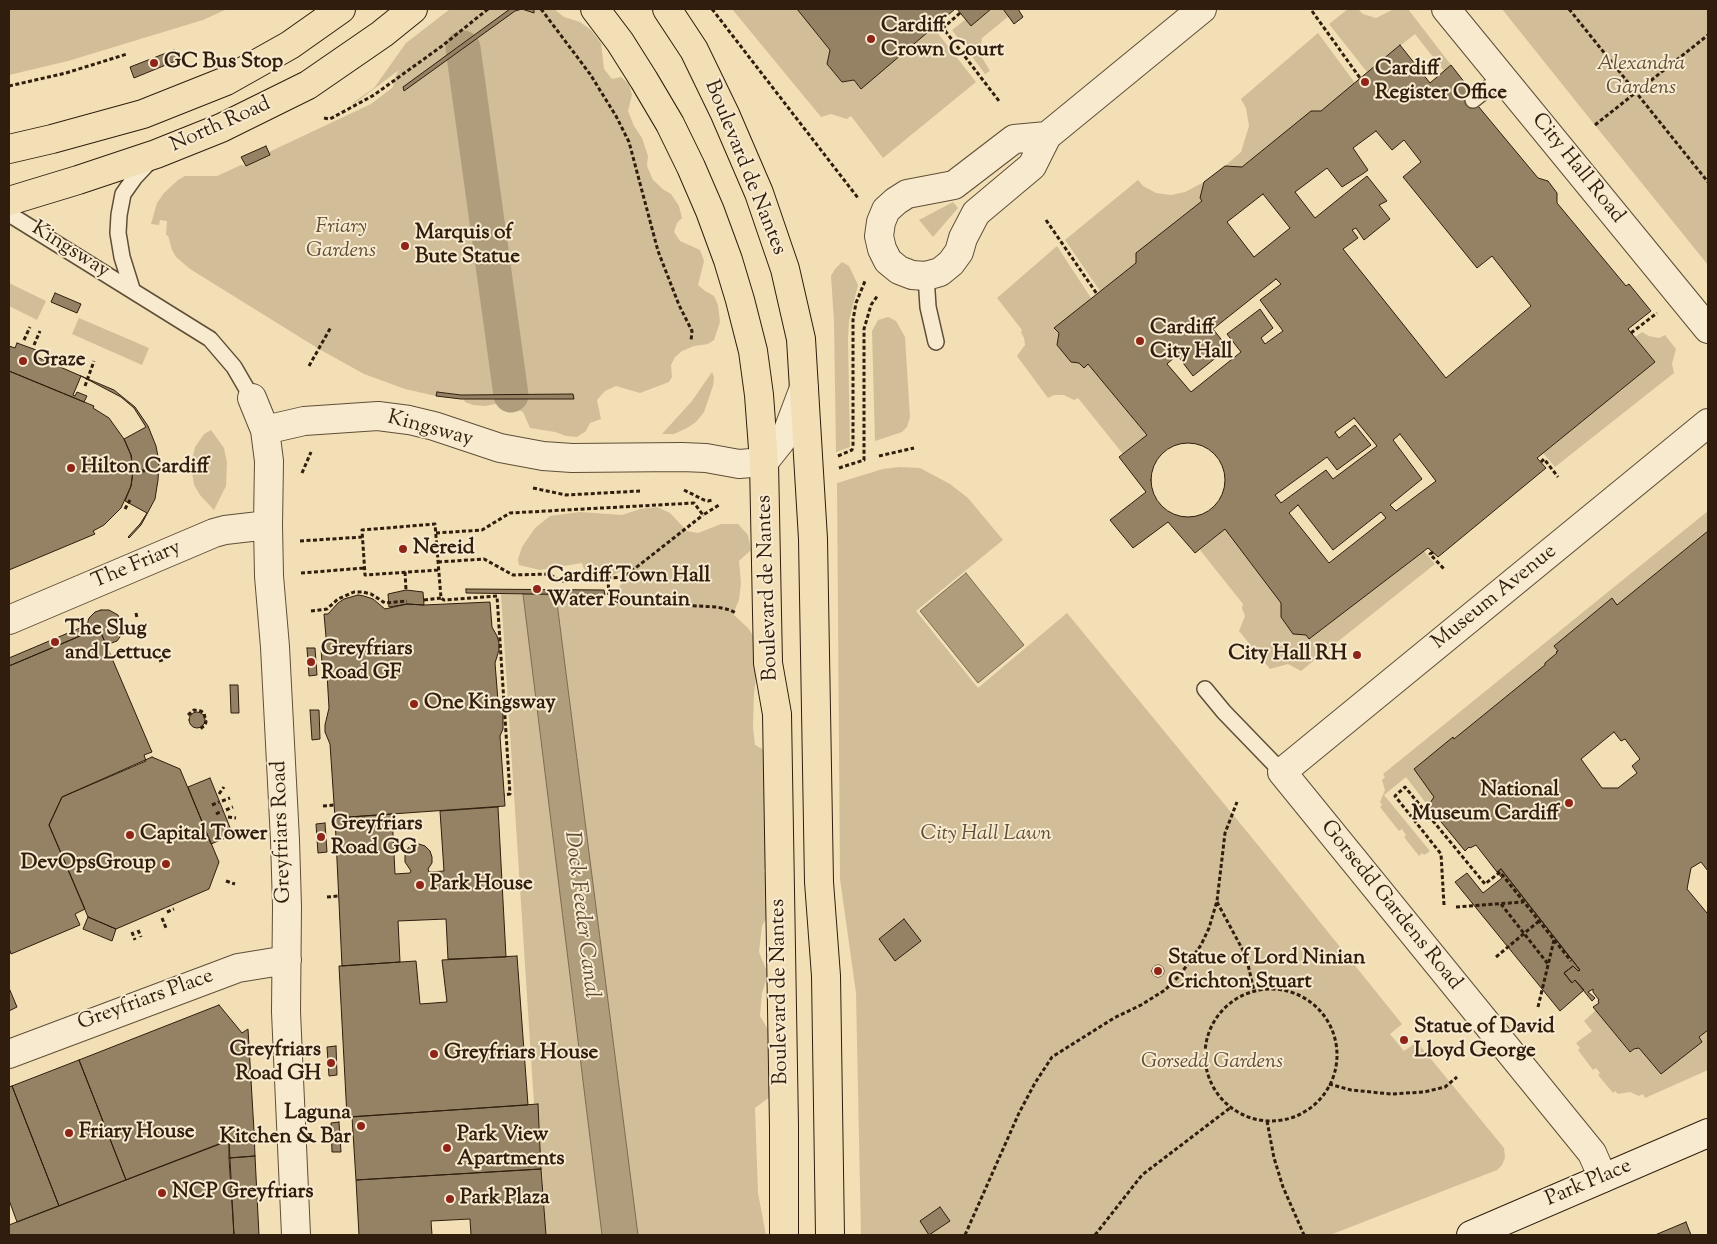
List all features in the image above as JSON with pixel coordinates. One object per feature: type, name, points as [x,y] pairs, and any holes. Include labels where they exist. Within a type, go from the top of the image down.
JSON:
[{"type":"main road","name":"North Road","points":[[9,148],[52,139],[143,114],[226,81],[290,46],[341,9]]},
{"type":"main road","name":"North Road","points":[[9,201],[156,154],[221,128],[308,85],[382,34],[413,9]]},
{"type":"main road","name":"Boulevard de Nantes","points":[[595,9],[639,72],[670,124],[710,210],[740,300],[753,351],[759,395],[764,462],[768,663],[777,714],[784,1235]]},
{"type":"main road","name":"Boulevard de Nantes","points":[[668,9],[694,50],[756,185],[785,268],[800,340],[812,539],[819,882],[826,976],[830,1235]]},
{"type":"street","points":[[1046,136],[1014,139],[954,185],[907,194],[896,200],[886,210],[881,222],[879,236],[882,249],[888,261],[899,270],[912,275],[926,276],[940,272],[951,264],[959,252],[963,238],[976,213],[1032,166],[1046,136],[1202,9]]},
{"type":"street","name":"City Hall Road","points":[[1446,9],[1708,329]]},
{"type":"street","points":[[764,462],[787,433],[804,388]]},
{"type":"street","name":"Kingsway","points":[[252,398],[266,430],[304,421],[378,416],[409,420],[434,426],[474,441],[543,456],[572,458],[682,457],[706,458],[739,464],[764,462]]},
{"type":"street","name":"Museum Avenue","points":[[1282,772],[1708,423]]},
{"type":"street","name":"Greyfriars Road","points":[[266,430],[269,461],[269,576],[275,647],[285,840],[286,1022],[296,1235]]},
{"type":"street","name":"The Friary","points":[[9,620],[214,533],[268,524]]},
{"type":"street","name":"Gorsedd Gardens Road","points":[[1282,772],[1592,1153],[1603,1178]]},
{"type":"street","name":"Greyfriars Place","points":[[9,1054],[238,968],[287,960]]},
{"type":"street","name":"Park Place","points":[[1471,1235],[1708,1133]]},
{"type":"lane","points":[[1474,100],[1502,77]]},
{"type":"lane","name":"Kingsway","points":[[132,289],[122,257],[118,233],[119,215],[123,194],[135,177],[156,154]]},
{"type":"lane","name":"Kingsway","points":[[9,214],[210,339],[234,367],[252,398]]},
{"type":"lane","points":[[926,276],[928,307],[936,342]]},
{"type":"lane","name":"Gorsedd Gardens Road","points":[[1205,689],[1224,712],[1282,772]]},
{"type":"path","points":[[324,118],[330,119],[374,95],[442,46],[488,9]]},
{"type":"path","points":[[541,9],[590,74],[616,116],[629,142],[658,251],[679,305],[692,331],[691,341]]},
{"type":"path","points":[[712,9],[859,199]]},
{"type":"path","points":[[1569,9],[1708,182]]},
{"type":"path","points":[[1312,11],[1360,78]]},
{"type":"path","points":[[960,13],[943,28],[999,101]]},
{"type":"path","points":[[1595,125],[1708,35]]},
{"type":"path","points":[[9,86],[66,73],[127,54]]},
{"type":"path","points":[[1046,220],[1097,294]]},
{"type":"path","points":[[837,456],[852,450],[853,446],[853,320],[856,303],[865,281]]},
{"type":"path","points":[[837,468],[864,460],[864,329],[871,305],[878,295]]},
{"type":"path","points":[[1631,332],[1658,312]]},
{"type":"path","points":[[24,340],[30,327]]},
{"type":"path","points":[[309,366],[331,327]]},
{"type":"path","points":[[34,344],[40,331]]},
{"type":"path","points":[[85,386],[94,361]]},
{"type":"path","points":[[879,456],[914,448]]},
{"type":"path","points":[[302,474],[308,455],[312,450]]},
{"type":"path","points":[[1541,462],[1544,459],[1558,477]]},
{"type":"path","points":[[141,471],[153,470]]},
{"type":"path","points":[[526,486],[566,495],[647,491]]},
{"type":"path","points":[[682,489],[704,500],[713,500]]},
{"type":"path","points":[[125,509],[130,500]]},
{"type":"path","points":[[436,533],[482,530],[510,513],[694,503],[703,515]]},
{"type":"path","points":[[438,562],[484,559],[513,575],[549,574],[560,581],[624,577],[703,515],[719,505]]},
{"type":"path","points":[[438,570],[365,575],[362,530],[436,524],[441,598]]},
{"type":"path","points":[[300,541],[362,537]]},
{"type":"path","points":[[1433,552],[1430,554],[1444,569]]},
{"type":"path","points":[[300,573],[364,568]]},
{"type":"path","points":[[405,572],[406,590]]},
{"type":"path","points":[[608,578],[609,597],[620,602],[717,607],[737,614]]},
{"type":"path","points":[[311,611],[327,609],[338,599],[354,592],[371,594],[386,604],[407,601]]},
{"type":"path","points":[[424,600],[497,596],[510,794],[504,795]]},
{"type":"path","points":[[436,598],[436,605]]},
{"type":"path","points":[[136,612],[137,618]]},
{"type":"path","points":[[158,662],[165,659]]},
{"type":"path","points":[[188,716],[194,710],[204,713],[206,722],[200,729]]},
{"type":"path","points":[[219,794],[224,787]]},
{"type":"path","points":[[1444,905],[1441,854],[1394,796],[1405,787],[1485,884],[1500,872],[1571,961]]},
{"type":"path","points":[[212,805],[230,798]]},
{"type":"path","points":[[965,1235],[1019,1112],[1052,1057],[1114,1018],[1141,1005],[1165,990],[1180,975],[1201,945],[1209,928],[1217,901],[1225,833],[1237,802]]},
{"type":"path","points":[[323,806],[334,805]]},
{"type":"path","points":[[216,814],[233,807]]},
{"type":"path","points":[[228,817],[236,818]]},
{"type":"path","points":[[226,880],[235,884]]},
{"type":"path","points":[[327,897],[338,896]]},
{"type":"path","points":[[1217,901],[1246,956],[1254,991]]},
{"type":"path","points":[[1456,907],[1524,902]]},
{"type":"path","points":[[1501,904],[1548,964]]},
{"type":"path","points":[[167,912],[174,909]]},
{"type":"path","points":[[162,918],[166,928]]},
{"type":"path","points":[[1496,957],[1539,920]]},
{"type":"path","points":[[138,930],[141,937]]},
{"type":"path","points":[[132,932],[135,940]]},
{"type":"path","points":[[1538,1007],[1554,939]]},
{"type":"path","points":[[1274,987],[1295,992],[1314,1003],[1328,1020],[1336,1041],[1336,1064],[1329,1084],[1316,1102],[1298,1115],[1277,1121],[1251,1118],[1234,1111],[1217,1093],[1209,1078],[1205,1063],[1205,1048],[1209,1032],[1218,1016],[1228,1004],[1254,991],[1274,987]]},
{"type":"path","points":[[1329,1084],[1352,1090],[1399,1094],[1424,1092],[1445,1087],[1456,1077]]},
{"type":"path","points":[[1095,1235],[1142,1175],[1230,1108]]},
{"type":"path","points":[[1267,1121],[1274,1158],[1283,1187],[1304,1235]]},
{"type":"green space","points":[[9,9],[227,9],[203,20],[68,61],[9,75]]},
{"type":"green space","name":"Friary Gardens","points":[[450,9],[554,9],[564,17],[580,22],[591,30],[601,43],[604,69],[612,79],[621,77],[629,84],[632,95],[628,111],[634,126],[642,138],[648,156],[647,166],[653,180],[671,194],[679,206],[682,218],[677,223],[674,232],[680,241],[700,250],[704,261],[698,285],[714,296],[718,305],[720,322],[714,340],[708,344],[694,346],[682,351],[675,357],[671,365],[672,377],[669,382],[640,393],[616,386],[605,391],[597,400],[601,419],[590,423],[586,431],[577,437],[530,428],[523,412],[509,406],[506,399],[496,404],[485,406],[473,405],[465,402],[462,395],[437,392],[436,396],[405,389],[364,374],[319,349],[190,269],[176,257],[172,250],[168,235],[166,236],[167,221],[160,220],[159,225],[151,224],[157,203],[164,193],[185,176],[217,176],[241,165],[246,166],[270,156],[269,152],[371,104],[393,87],[399,70],[358,101],[351,104],[374,88],[406,43]]},
{"type":"green space","points":[[732,9],[797,9],[830,50],[827,64],[842,82],[854,80],[861,89],[933,27],[976,82],[883,158],[851,116],[847,119],[831,114],[821,117]]},
{"type":"green space","points":[[991,9],[1003,9],[1009,16],[982,38],[980,54],[990,71],[985,74],[952,30],[966,19],[971,26]]},
{"type":"green space","points":[[1348,9],[1358,9],[1363,14],[1376,18],[1394,9],[1408,9],[1451,65],[1444,71],[1415,34],[1367,72],[1329,24]]},
{"type":"green space","name":"Alexandra Gardens","points":[[1502,9],[1708,9],[1708,265],[1590,119]]},
{"type":"green space","points":[[1318,33],[1355,83],[1321,111],[1310,112],[1242,167],[1225,166],[1241,152],[1249,126],[1246,108],[1241,99]]},
{"type":"green space","points":[[1138,180],[1143,186],[1156,193],[1171,195],[1185,192],[1204,182],[1202,201],[1136,253],[1136,263],[1100,291],[1065,240]]},
{"type":"green space","points":[[953,202],[958,208],[933,237],[919,220]]},
{"type":"green space","points":[[1057,246],[1091,298],[1055,328],[1059,333],[1057,345],[1071,362],[1079,363],[1084,368],[1088,364],[1147,435],[1123,454],[1078,398],[1074,400],[1064,395],[1054,395],[1048,398],[1017,356],[1025,345],[1022,330],[997,298]]},
{"type":"green space","points":[[842,262],[849,266],[858,285],[849,321],[848,339],[850,447],[836,452],[834,322],[831,276]]},
{"type":"green space","points":[[9,283],[46,301],[37,320],[9,306]]},
{"type":"green space","points":[[888,317],[896,321],[905,337],[910,417],[907,427],[902,432],[875,441],[872,331],[878,320]]},
{"type":"green space","points":[[79,318],[149,348],[142,365],[72,334]]},
{"type":"green space","points":[[1642,332],[1659,338],[1665,335],[1676,349],[1672,364],[1674,373],[1555,467],[1543,453],[1655,362],[1635,337]]},
{"type":"green space","points":[[712,372],[714,377],[713,386],[704,412],[696,422],[674,434],[662,434],[692,401]]},
{"type":"green space","points":[[211,430],[224,448],[227,463],[226,486],[214,510],[200,495],[194,485],[192,472],[195,447],[204,434]]},
{"type":"green space","points":[[899,467],[920,468],[950,484],[968,498],[1003,540],[916,611],[978,688],[1067,613],[1402,1024],[1390,1034],[1404,1051],[1417,1042],[1504,1148],[1505,1158],[1497,1170],[1330,1235],[861,1235],[856,993],[840,879],[837,483],[883,469]]},
{"type":"green space","points":[[657,507],[670,513],[687,531],[698,533],[721,524],[738,524],[748,535],[751,550],[739,561],[741,583],[739,600],[733,614],[749,629],[758,645],[758,664],[754,693],[753,727],[755,745],[772,754],[774,854],[764,871],[771,883],[775,903],[762,926],[759,952],[768,974],[762,993],[760,1016],[772,1036],[771,1096],[755,1108],[758,1193],[766,1235],[638,1235],[556,595],[597,595],[598,603],[603,606],[611,602],[624,580],[635,577],[637,572],[636,570],[626,569],[613,575],[596,574],[584,569],[582,563],[540,570],[519,565],[518,559],[522,547],[535,528],[550,516],[580,512],[622,515],[640,509]]},
{"type":"green space","points":[[1708,511],[1708,531],[1617,605],[1611,599],[1554,646],[1558,651],[1545,665],[1415,768],[1434,797],[1428,806],[1406,777],[1384,795],[1430,851],[1419,856],[1404,837],[1406,835],[1402,829],[1399,831],[1380,807],[1385,790],[1382,780],[1385,777],[1383,774]]},
{"type":"green space","points":[[1225,529],[1281,603],[1281,617],[1293,634],[1306,635],[1309,639],[1424,551],[1435,564],[1301,671],[1288,664],[1270,669],[1239,631],[1245,616],[1242,608],[1243,604],[1200,550]]},
{"type":"green space","points":[[501,594],[523,594],[602,1235],[546,1235],[538,1104],[534,1104]]},
{"type":"green space","points":[[1596,1010],[1629,1052],[1639,1048],[1661,1074],[1701,1042],[1699,1037],[1708,1030],[1708,1070],[1645,1098],[1643,1094],[1639,1096],[1630,1092],[1618,1094],[1615,1091],[1613,1093],[1598,1075],[1600,1073],[1596,1068],[1593,1070],[1578,1050],[1580,1048],[1576,1043],[1592,1031],[1584,1021]]},
{"type":"water","points":[[966,573],[1024,645],[978,683],[920,611]]},
{"type":"water","points":[[523,594],[556,595],[638,1235],[602,1235]]},
{"type":"building","points":[[510,9],[522,9],[515,11],[404,91],[403,87]]},
{"type":"building","points":[[522,9],[534,9],[534,13]]},
{"type":"building","name":"Cardiff Crown Court","points":[[797,9],[955,9],[861,89],[854,80],[842,82],[827,64],[830,50]]},
{"type":"building","name":"Cardiff Crown Court","points":[[957,9],[991,9],[971,26]]},
{"type":"building","name":"Cardiff Crown Court","points":[[1003,9],[1018,9],[1023,17],[1014,24]]},
{"type":"building","name":"Cardiff City Hall","points":[[1400,45],[1430,83],[1451,65],[1472,92],[1473,100],[1538,178],[1548,181],[1557,193],[1557,203],[1626,286],[1629,284],[1651,311],[1628,329],[1655,362],[1537,458],[1546,468],[1438,557],[1428,548],[1309,639],[1306,635],[1293,634],[1281,617],[1281,603],[1225,529],[1195,553],[1168,522],[1133,548],[1110,520],[1146,492],[1119,457],[1147,435],[1088,364],[1084,368],[1079,363],[1071,362],[1057,345],[1059,333],[1054,328],[1136,263],[1136,253],[1202,201],[1200,198],[1204,182],[1225,166],[1242,167],[1311,111],[1321,111]],"holes":[[[1376,131],[1392,150],[1404,140],[1421,162],[1403,177],[1477,268],[1492,256],[1531,306],[1446,378],[1343,249],[1358,238],[1352,230],[1356,228],[1364,240],[1390,219],[1379,205],[1387,201],[1367,176],[1315,218],[1295,192],[1327,168],[1342,187],[1368,170],[1353,148]],[[1276,279],[1281,284],[1260,300],[1283,331],[1265,344],[1261,338],[1273,328],[1260,309],[1227,334],[1241,352],[1191,392],[1167,364],[1177,355],[1193,376],[1228,348],[1213,329]],[[1354,418],[1377,446],[1333,479],[1326,470],[1281,503],[1275,495],[1327,457],[1337,470],[1371,445],[1355,425],[1339,438],[1335,432]],[[1400,434],[1436,481],[1396,511],[1390,505],[1422,479],[1393,440]],[[1298,505],[1333,550],[1381,512],[1386,518],[1329,563],[1289,513]]]},
{"type":"building","points":[[174,50],[178,60],[134,78],[130,67]]},
{"type":"building","points":[[266,146],[270,155],[246,166],[241,157]]},
{"type":"building","points":[[1263,194],[1290,228],[1254,257],[1227,222]]},
{"type":"building","points":[[55,293],[81,304],[77,313],[51,302]]},
{"type":"building","points":[[17,343],[39,351],[37,357],[81,376],[73,395],[75,396],[77,392],[87,396],[84,402],[9,371],[9,346],[15,348]]},
{"type":"building","name":"Hilton Cardiff","points":[[9,371],[94,406],[93,408],[109,418],[124,439],[131,455],[133,471],[131,486],[121,508],[104,525],[93,531],[95,534],[9,570]]},
{"type":"building","points":[[81,376],[114,390],[135,407],[148,426],[156,446],[159,462],[155,499],[141,525],[129,538],[147,513],[125,501],[131,486],[133,471],[131,455],[124,439],[146,427],[134,408],[121,397]]},
{"type":"building","points":[[437,392],[461,395],[573,394],[574,399],[461,399],[436,396]]},
{"type":"building","points":[[1188,443],[1209,449],[1219,459],[1225,480],[1219,501],[1209,511],[1188,517],[1167,511],[1157,501],[1151,480],[1157,459],[1167,449]]},
{"type":"building","name":"National Museum Cardiff","points":[[1708,531],[1708,871],[1701,862],[1691,868],[1687,889],[1708,912],[1708,1030],[1699,1037],[1702,1042],[1661,1074],[1639,1048],[1630,1052],[1593,1007],[1599,1003],[1599,1000],[1593,989],[1588,992],[1595,998],[1592,1001],[1575,980],[1572,983],[1564,973],[1573,966],[1578,971],[1580,970],[1501,869],[1497,872],[1476,845],[1469,847],[1465,851],[1428,806],[1434,797],[1414,769],[1545,665],[1558,651],[1554,646],[1612,598],[1617,605]],"holes":[[[1614,732],[1621,741],[1625,739],[1640,759],[1632,766],[1637,773],[1618,788],[1602,788],[1581,759]]]},
{"type":"building","points":[[466,589],[604,590],[605,595],[466,593]]},
{"type":"building","points":[[406,590],[423,592],[424,605],[407,604],[389,607],[388,594]]},
{"type":"building","name":"One Kingsway","points":[[358,595],[373,599],[385,609],[407,604],[490,602],[492,627],[499,643],[495,663],[498,701],[503,715],[503,729],[500,736],[505,806],[335,818],[330,744],[325,732],[329,708],[327,674],[322,663],[321,648],[326,637],[324,614],[328,614],[344,599]]},
{"type":"building","points":[[109,610],[118,615],[122,634],[117,641],[106,645],[99,628],[9,666],[9,658],[87,625],[89,618],[95,612]]},
{"type":"building","points":[[99,628],[152,752],[144,755],[146,761],[62,797],[49,825],[85,909],[75,914],[80,925],[11,954],[9,948],[9,666]]},
{"type":"building","points":[[307,648],[315,648],[317,675],[309,676]]},
{"type":"building","points":[[230,685],[238,685],[239,713],[231,713]]},
{"type":"building","points":[[310,710],[319,710],[320,739],[312,740]]},
{"type":"building","points":[[197,712],[205,720],[197,728],[189,720]]},
{"type":"building","name":"Capital Tower","points":[[152,757],[180,769],[219,862],[209,889],[116,929],[88,917],[49,825],[62,797]]},
{"type":"building","points":[[210,778],[233,835],[211,844],[188,787]]},
{"type":"building","name":"Park House","points":[[498,807],[506,957],[448,959],[446,919],[398,921],[400,962],[342,966],[335,818],[392,814],[395,874],[410,873],[411,871],[405,862],[405,852],[409,847],[419,844],[425,846],[430,851],[432,863],[428,869],[429,872],[444,871],[440,811]]},
{"type":"building","points":[[325,823],[327,852],[318,853],[316,824]]},
{"type":"building","points":[[1501,869],[1580,970],[1578,971],[1573,966],[1564,973],[1572,983],[1575,980],[1584,990],[1560,1011],[1455,882],[1467,873],[1483,893],[1502,878],[1497,872]]},
{"type":"building","points":[[88,917],[116,929],[112,941],[83,929]]},
{"type":"building","points":[[904,919],[921,941],[895,961],[879,939]]},
{"type":"building","name":"Greyfriars House","points":[[517,956],[528,1105],[347,1117],[339,966],[416,961],[420,1004],[447,1002],[442,960]]},
{"type":"building","name":"Statue of Lord Ninian Crichton Stuart","points":[[1158,965],[1164,971],[1158,977],[1152,971]]},
{"type":"building","points":[[9,988],[17,1007],[9,1011]]},
{"type":"building","points":[[219,1005],[242,1033],[248,1029],[254,1131],[126,1180],[79,1060]]},
{"type":"building","points":[[336,1046],[337,1075],[329,1076],[327,1047]]},
{"type":"building","name":"Friary House","points":[[79,1060],[126,1180],[59,1206],[12,1086]]},
{"type":"building","points":[[12,1086],[59,1206],[17,1222],[9,1200],[9,1087]]},
{"type":"building","name":"Park View Apartments","points":[[538,1104],[541,1169],[356,1180],[352,1117]]},
{"type":"building","points":[[339,1122],[341,1152],[332,1152],[331,1123]]},
{"type":"building","points":[[254,1131],[255,1156],[229,1158],[229,1140]]},
{"type":"building","name":"NCP Greyfriars","points":[[229,1140],[234,1235],[9,1235],[9,1225]]},
{"type":"building","points":[[255,1156],[259,1235],[234,1235],[229,1158]]},
{"type":"building","name":"Park Plaza","points":[[541,1169],[546,1235],[471,1235],[470,1219],[431,1221],[432,1235],[359,1235],[356,1180]]},
{"type":"building","points":[[940,1207],[950,1221],[929,1235],[920,1221]]},
{"type":"building","points":[[1686,1222],[1691,1235],[1655,1235]]},
{"type":"waterway","name":"Dock Feeder Canal","points":[[463,48],[511,395]]},
{"type":"place","name":"Cardiff Crown Court","points":[[871,39]]},
{"type":"place","name":"GC Bus Stop","points":[[154,63]]},
{"type":"place","name":"Cardiff Register Office","points":[[1365,82]]},
{"type":"place","name":"Marquis of Bute Statue","points":[[405,246]]},
{"type":"place","name":"Cardiff City Hall","points":[[1140,341]]},
{"type":"place","name":"Graze","points":[[23,361]]},
{"type":"place","name":"Hilton Cardiff","points":[[71,468]]},
{"type":"place","name":"Nereid","points":[[403,549]]},
{"type":"place","name":"Cardiff Town Hall Water Fountain","points":[[537,589]]},
{"type":"place","name":"The Slug and Lettuce","points":[[55,642]]},
{"type":"place","name":"City Hall RH","points":[[1357,655]]},
{"type":"place","name":"Greyfriars Road GF","points":[[311,662]]},
{"type":"place","name":"One Kingsway","points":[[414,704]]},
{"type":"place","name":"National Museum Cardiff","points":[[1569,803]]},
{"type":"place","name":"Capital Tower","points":[[130,835]]},
{"type":"place","name":"Greyfriars Road GG","points":[[321,837]]},
{"type":"place","name":"DevOpsGroup","points":[[166,864]]},
{"type":"place","name":"Park House","points":[[420,885]]},
{"type":"place","name":"Statue of Lord Ninian Crichton Stuart","points":[[1158,971]]},
{"type":"place","name":"Statue of David Lloyd George","points":[[1404,1040]]},
{"type":"place","name":"Greyfriars House","points":[[434,1054]]},
{"type":"place","name":"Greyfriars Road GH","points":[[331,1063]]},
{"type":"place","name":"Laguna Kitchen & Bar","points":[[361,1126]]},
{"type":"place","name":"Friary House","points":[[69,1133]]},
{"type":"place","name":"Park View Apartments","points":[[447,1148]]},
{"type":"place","name":"NCP Greyfriars","points":[[162,1193]]},
{"type":"place","name":"Park Plaza","points":[[450,1199]]},
{"type":"park label","name":"City Hall Lawn","points":[[986,835]]},
{"type":"park label","name":"Gorsedd Gardens","points":[[1212,1063]]}]
